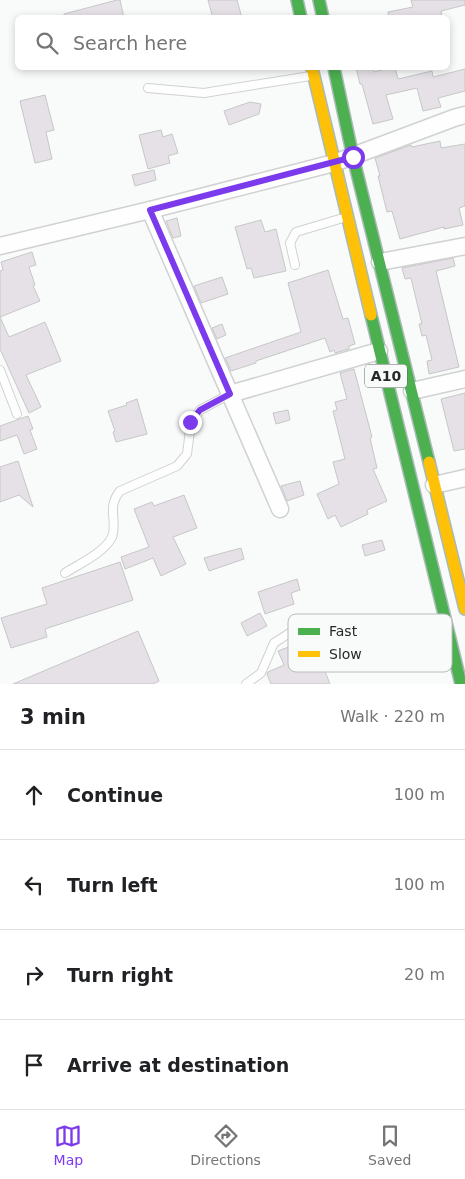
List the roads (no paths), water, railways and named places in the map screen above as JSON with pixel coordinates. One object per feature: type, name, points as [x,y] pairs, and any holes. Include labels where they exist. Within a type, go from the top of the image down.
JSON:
[{"type":"highway","points":[[297,0],[300,15]]},
{"type":"highway","points":[[319,0],[322,15]]},
{"type":"highway","name":"A10","points":[[334,70],[353,157],[465,609]]},
{"type":"highway","name":"A10","points":[[313,71],[444,614]]},
{"type":"highway","name":"A10","points":[[452,647],[461,684]]},
{"type":"street","points":[[0,246],[334,163],[465,115]]},
{"type":"street","points":[[150,210],[280,509]]},
{"type":"street","points":[[380,262],[465,246]]},
{"type":"street","points":[[230,394],[379,351]]},
{"type":"street","points":[[412,391],[465,379]]},
{"type":"street","points":[[434,486],[465,478]]},
{"type":"lane","points":[[148,88],[204,93],[313,71]]},
{"type":"lane","points":[[295,265],[290,243],[296,232],[347,217]]},
{"type":"lane","points":[[0,370],[17,414]]},
{"type":"lane","points":[[65,573],[105,547],[113,535],[113,500],[120,491],[177,466],[186,454],[190,422],[200,410],[230,394]]},
{"type":"lane","points":[[246,684],[261,673],[274,643],[288,634]]}]
